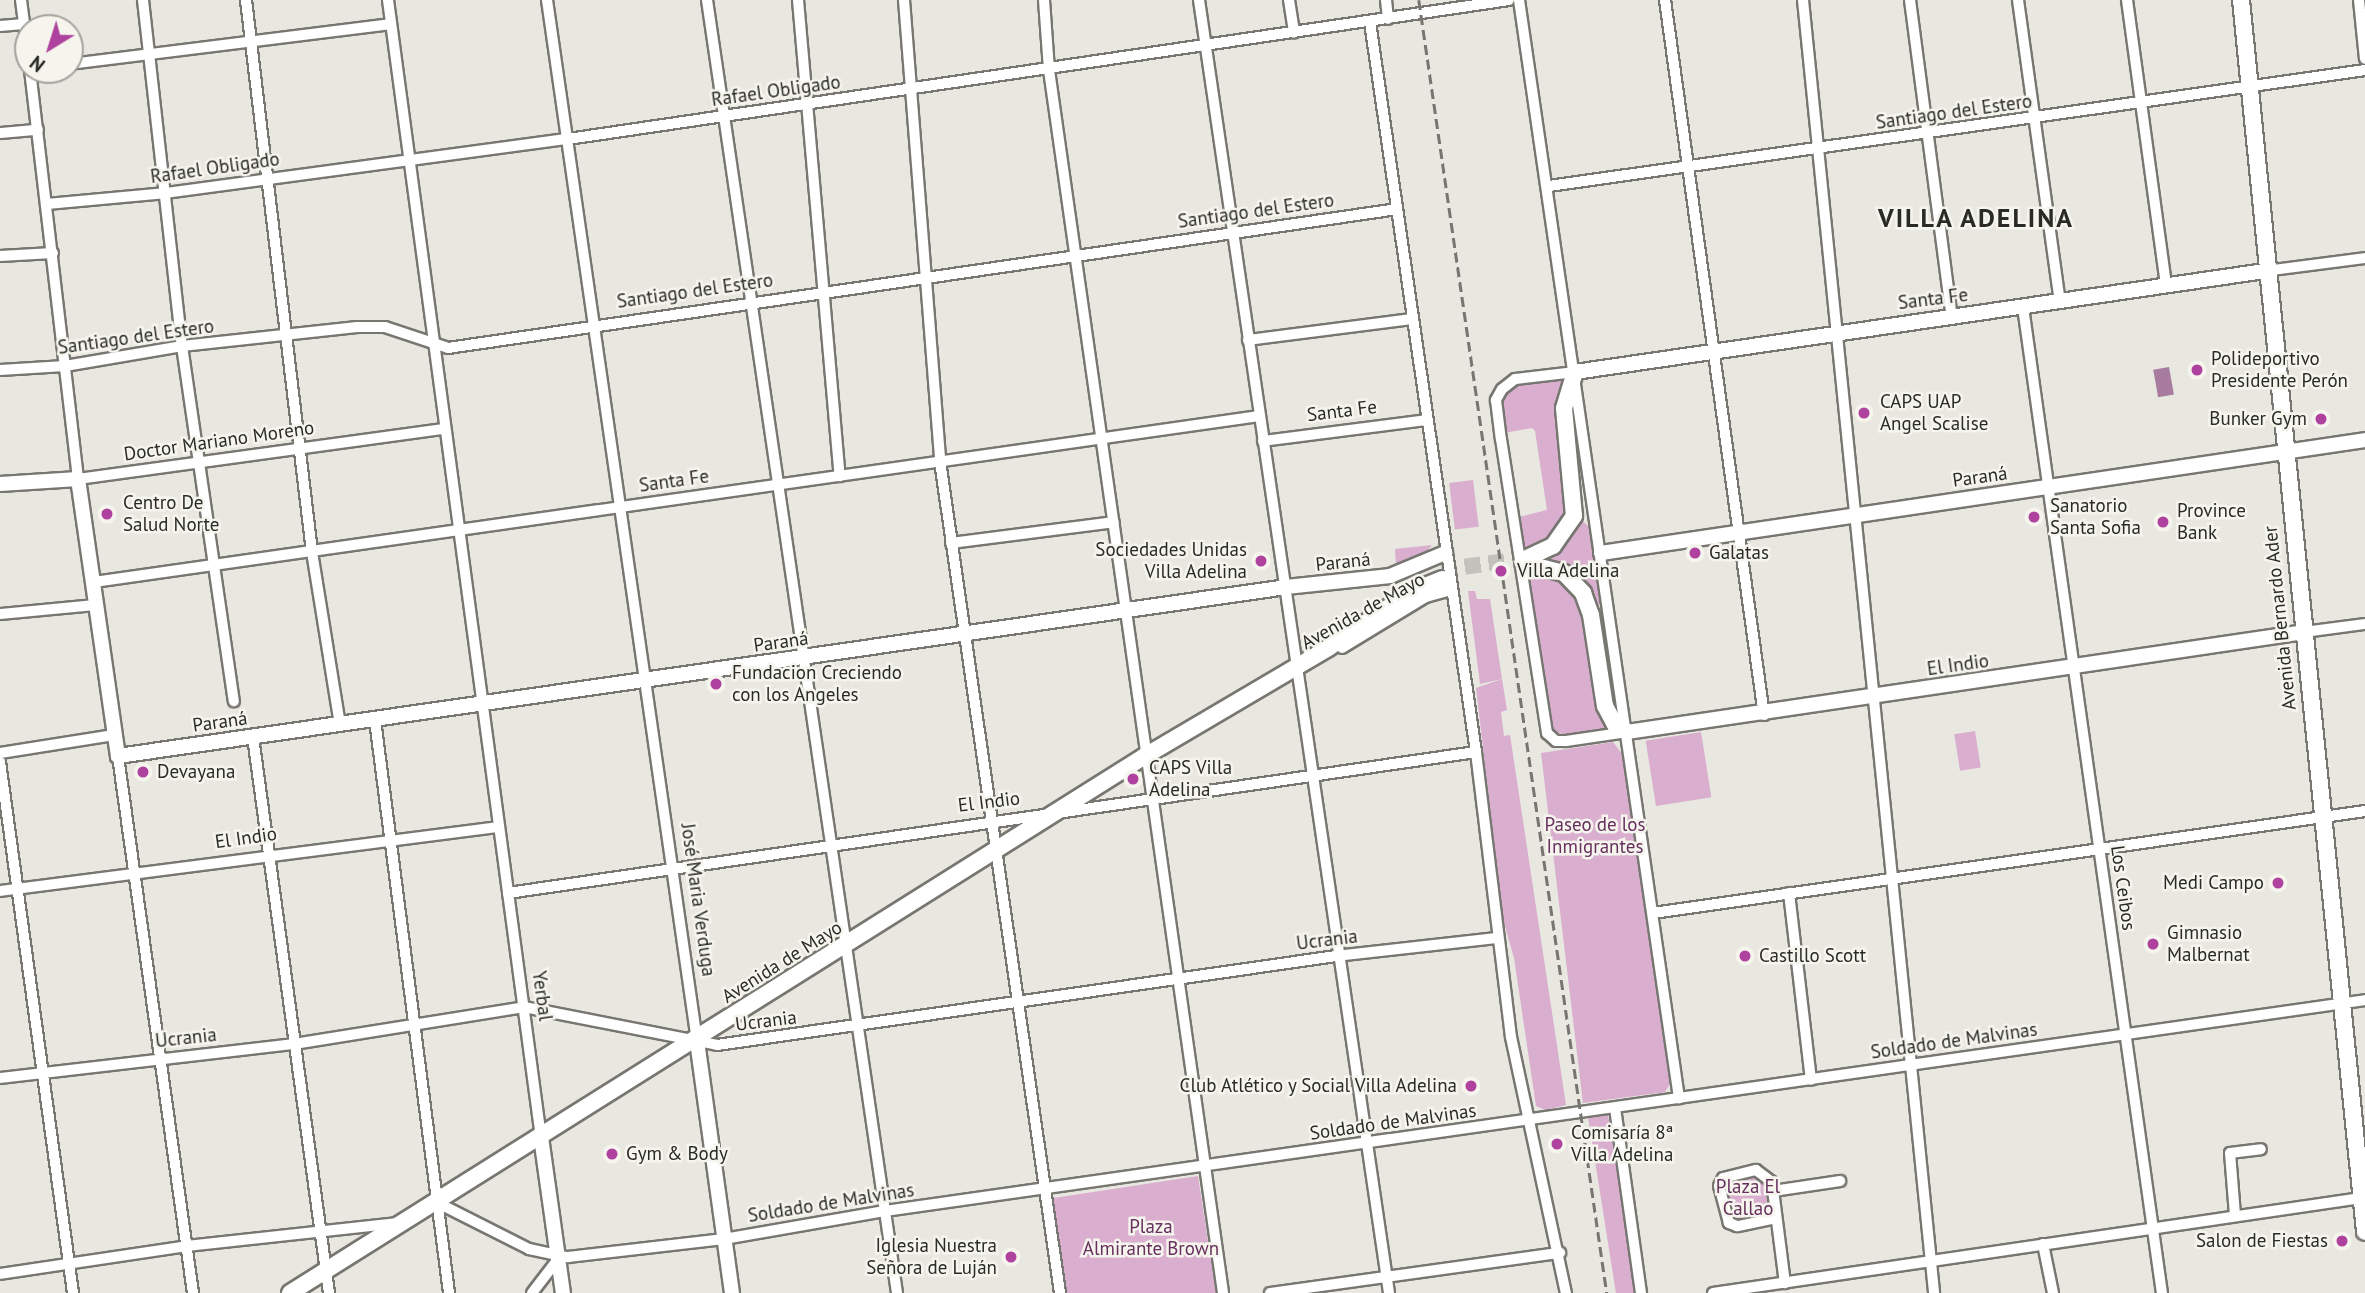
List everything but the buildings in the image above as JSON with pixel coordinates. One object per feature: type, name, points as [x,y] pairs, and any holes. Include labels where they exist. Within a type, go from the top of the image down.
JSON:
[{"type":"main road","name":"Avenida Bernardo Ader","points":[[2241,0],[2283,452],[2365,1232]]},
{"type":"main road","points":[[1575,372],[1564,408],[1574,516],[1553,546],[1528,561],[1564,573],[1583,593],[1591,615],[1605,706],[1615,725],[1627,732]]},
{"type":"main road","name":"Avenida de Mayo","points":[[290,1293],[697,1041],[1145,756],[1413,591],[1445,580]]},
{"type":"street","points":[[143,0],[182,346],[212,567],[234,701]]},
{"type":"street","points":[[246,0],[312,552],[340,725]]},
{"type":"street","name":"Yerbal","points":[[388,0],[431,342],[564,1293]]},
{"type":"street","name":"José Maria Verduga","points":[[547,0],[619,509],[674,866],[732,1293]]},
{"type":"street","points":[[707,0],[723,116],[754,300],[897,1293]]},
{"type":"street","points":[[798,0],[820,291],[840,476]]},
{"type":"street","points":[[904,0],[940,461],[962,636],[1060,1293]]},
{"type":"street","points":[[1044,0],[1049,70],[1223,1293]]},
{"type":"street","points":[[1199,0],[1286,587],[1295,665],[1313,772],[1336,956],[1389,1293]]},
{"type":"street","points":[[1289,0],[1294,33]]},
{"type":"street","points":[[1385,0],[1388,19]]},
{"type":"street","name":"Rafael Obligado","points":[[47,204],[166,192],[568,139],[1370,22],[1451,5],[1509,0]]},
{"type":"street","points":[[1520,0],[1679,1098]]},
{"type":"street","points":[[1665,0],[1764,715]]},
{"type":"street","points":[[1803,0],[1876,696],[1934,1293]]},
{"type":"street","points":[[1910,0],[1952,317]]},
{"type":"street","points":[[2018,0],[2060,301]]},
{"type":"street","points":[[2127,0],[2166,285]]},
{"type":"street","points":[[2360,0],[2365,59]]},
{"type":"street","points":[[1370,22],[1445,553],[1445,580],[1476,752],[1496,938],[1529,1121],[1560,1254],[1566,1293]]},
{"type":"street","points":[[84,62],[391,24]]},
{"type":"street","name":"Santiago del Estero","points":[[1549,186],[2365,70]]},
{"type":"street","points":[[32,84],[78,479],[162,1058],[193,1293]]},
{"type":"street","points":[[0,132],[37,131]]},
{"type":"street","name":"Santiago del Estero","points":[[0,370],[65,366],[182,346],[287,334],[385,327],[448,348],[754,300],[1397,209]]},
{"type":"street","points":[[0,256],[53,253]]},
{"type":"street","name":"Santa Fe","points":[[1556,741],[1543,723],[1496,401],[1507,385],[1515,379],[1575,372],[1837,330],[1952,317],[2365,258]]},
{"type":"street","name":"Los Ceibos","points":[[2023,307],[2162,1293]]},
{"type":"street","points":[[1248,340],[1413,319]]},
{"type":"street","name":"Santa Fe","points":[[94,582],[619,509],[1102,435],[1259,416]]},
{"type":"street","name":"Santa Fe","points":[[1263,441],[1427,420]]},
{"type":"street","name":"Doctor Mariano Moreno","points":[[0,484],[78,479],[444,429]]},
{"type":"street","name":"Paraná","points":[[1601,553],[2365,440]]},
{"type":"street","points":[[951,543],[1114,522]]},
{"type":"street","name":"Paraná","points":[[118,756],[805,659],[1286,587],[1390,576],[1445,553]]},
{"type":"street","name":"Avenida de Mayo","points":[[1295,665],[1309,667],[1426,597],[1445,580]]},
{"type":"street","points":[[0,614],[96,605]]},
{"type":"street","name":"El Indio","points":[[1556,741],[1764,715],[2365,624]]},
{"type":"street","points":[[375,720],[449,1293]]},
{"type":"street","points":[[0,753],[114,735]]},
{"type":"street","points":[[253,737],[319,1230],[330,1293]]},
{"type":"street","name":"El Indio","points":[[508,893],[674,866],[1052,814],[1313,772],[1476,752]]},
{"type":"street","points":[[0,762],[73,1293]]},
{"type":"street","points":[[1653,913],[2365,811]]},
{"type":"street","name":"El Indio","points":[[0,891],[269,853],[498,827]]},
{"type":"street","points":[[1790,893],[1811,1080]]},
{"type":"street","name":"Ucrania","points":[[0,1078],[294,1044],[524,1007],[717,1045],[859,1027],[1017,1000],[1336,956],[1496,938]]},
{"type":"street","name":"Soldado de Malvinas","points":[[436,1202],[529,1249],[559,1258],[724,1239],[885,1211],[1045,1191],[1366,1142],[1529,1121],[2365,1000]]},
{"type":"street","points":[[1615,1108],[1641,1293]]},
{"type":"street","points":[[2235,1215],[2230,1153],[2261,1149]]},
{"type":"street","points":[[1776,1218],[1737,1226],[1729,1223],[1719,1186],[1729,1174],[1756,1170],[1765,1173],[1773,1191],[1785,1283]]},
{"type":"street","points":[[1773,1191],[1840,1181]]},
{"type":"street","points":[[1713,1293],[1932,1262],[2153,1226],[2361,1198]]},
{"type":"street","points":[[0,1274],[187,1246],[405,1222]]},
{"type":"street","points":[[2043,1244],[2053,1293]]},
{"type":"street","points":[[1270,1293],[1386,1275],[1560,1254]]},
{"type":"street","points":[[533,1293],[559,1258]]},
{"type":"green space","points":[[1566,377],[1559,401],[1568,514],[1556,536],[1525,554],[1519,517],[1547,510],[1535,431],[1532,428],[1504,433],[1501,399],[1520,384]]},
{"type":"green space","points":[[1473,480],[1479,527],[1455,530],[1449,483]]},
{"type":"green space","points":[[1579,518],[1594,531],[1602,604],[1596,605],[1585,585],[1530,562],[1565,542]]},
{"type":"green space","points":[[1432,545],[1423,556],[1396,566],[1395,549]]},
{"type":"green space","points":[[1528,573],[1561,578],[1582,601],[1614,730],[1567,737],[1552,729]]},
{"type":"green space","points":[[1468,591],[1475,591],[1477,599],[1490,599],[1502,679],[1480,684]]},
{"type":"green space","points":[[1502,679],[1507,710],[1501,712],[1504,736],[1510,735],[1566,1105],[1545,1110],[1536,1106],[1514,958],[1503,919],[1476,688]]},
{"type":"green space","points":[[1975,731],[1981,768],[1960,771],[1954,734]]},
{"type":"green space","points":[[1701,732],[1711,797],[1656,806],[1646,741]]},
{"type":"green space","name":"Paseo de los Inmigrantes","points":[[1613,742],[1622,754],[1670,1084],[1665,1092],[1583,1103],[1541,753]]},
{"type":"green space","points":[[1608,1115],[1636,1293],[1616,1293],[1588,1118]]},
{"type":"green space","name":"Plaza El Callao","points":[[1757,1175],[1769,1189],[1771,1215],[1738,1221],[1733,1218],[1724,1189],[1727,1182]]},
{"type":"green space","name":"Plaza Almirante Brown","points":[[1198,1176],[1216,1293],[1062,1293],[1047,1199]]},
{"type":"shaded area","points":[[2169,367],[2174,395],[2158,397],[2153,370]]},
{"type":"tunnel","points":[[1441,570],[1527,558]]},
{"type":"railway","points":[[1419,0],[1607,1293]]},
{"type":"place","name":"Polideportivo Presidente Perón","points":[[2197,370]]},
{"type":"place","name":"CAPS UAP Angel Scalise","points":[[1864,413]]},
{"type":"place","name":"Bunker Gym","points":[[2321,419]]},
{"type":"place","name":"Centro De Salud Norte","points":[[107,514]]},
{"type":"place","name":"Sanatorio Santa Sofia","points":[[2034,517]]},
{"type":"place","name":"Province Bank","points":[[2163,522]]},
{"type":"place","name":"Galatas","points":[[1695,553]]},
{"type":"place","name":"Sociedades Unidas Villa Adelina","points":[[1261,561]]},
{"type":"place","name":"Villa Adelina","points":[[1501,571]]},
{"type":"place","name":"Fundacion Creciendo con los Angeles","points":[[716,684]]},
{"type":"place","name":"Devayana","points":[[143,772]]},
{"type":"place","name":"CAPS Villa Adelina","points":[[1133,779]]},
{"type":"place","name":"Medi Campo","points":[[2278,883]]},
{"type":"place","name":"Gimnasio Malbernat","points":[[2153,944]]},
{"type":"place","name":"Castillo Scott","points":[[1745,956]]},
{"type":"place","name":"Club Atlético y Social Villa Adelina","points":[[1471,1086]]},
{"type":"place","name":"Comisaría 8ª Villa Adelina","points":[[1557,1144]]},
{"type":"place","name":"Gym & Body","points":[[612,1154]]},
{"type":"place","name":"Salon de Fiestas","points":[[2342,1241]]},
{"type":"place","name":"Iglesia Nuestra Señora de Luján","points":[[1011,1257]]},
{"type":"district","name":"VILLA ADELINA","points":[[1976,218]]}]
